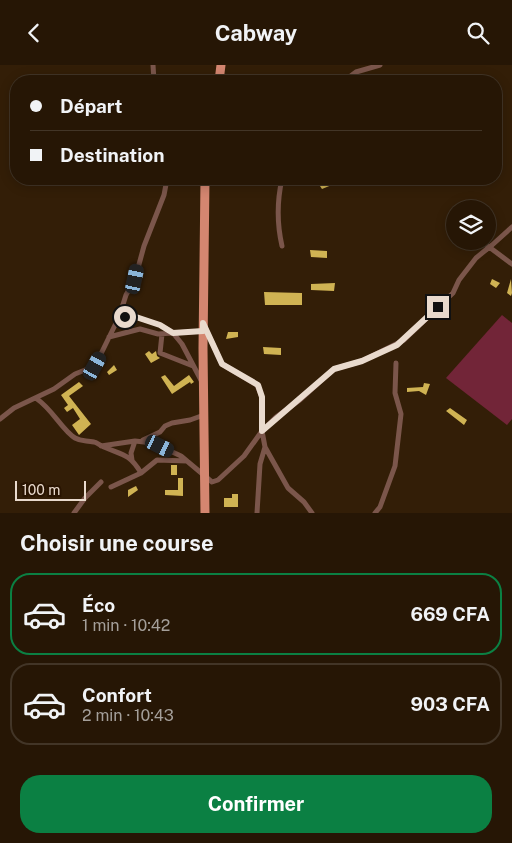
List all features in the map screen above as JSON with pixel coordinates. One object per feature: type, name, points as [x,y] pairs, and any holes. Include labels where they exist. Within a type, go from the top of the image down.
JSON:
[{"type":"main road","points":[[205,185],[203,385],[205,513]]},
{"type":"street","points":[[352,75],[380,65]]},
{"type":"street","points":[[0,419],[14,408],[38,399],[74,374],[95,366],[120,317],[126,295],[135,279],[144,246],[166,185]]},
{"type":"street","points":[[280,185],[278,190],[278,224],[282,247]]},
{"type":"street","points":[[101,446],[124,445],[135,441],[142,441],[160,446],[187,461],[212,482],[218,479],[244,456],[262,431],[334,369],[362,361],[404,340],[453,293],[476,258],[512,227]]},
{"type":"street","points":[[493,250],[512,264]]},
{"type":"street","points":[[120,317],[136,317],[160,325],[173,333],[182,344],[203,385]]},
{"type":"street","points":[[109,337],[140,329],[162,334],[203,327],[222,364],[258,385],[262,397],[262,431],[265,447],[288,488],[304,502],[312,513]]},
{"type":"street","points":[[162,334],[160,353],[193,366]]},
{"type":"street","points":[[375,513],[380,507],[395,466],[401,414],[395,393],[396,363]]},
{"type":"street","points":[[38,399],[54,413],[74,437],[83,442],[94,441],[101,446],[122,452],[132,460],[141,473]]},
{"type":"street","points":[[142,441],[160,432],[165,426],[172,423],[204,415]]},
{"type":"street","points":[[132,460],[131,453],[135,441]]},
{"type":"street","points":[[257,513],[260,464],[265,447]]},
{"type":"street","points":[[111,487],[141,473],[157,460],[187,461]]},
{"type":"street","points":[[74,513],[85,498],[101,482]]},
{"type":"shaded area","points":[[502,315],[512,323],[512,419],[507,425],[446,378]]},
{"type":"building","points":[[322,185],[332,185],[322,189],[320,186]]},
{"type":"building","points":[[310,250],[327,251],[327,258],[311,257]]},
{"type":"building","points":[[492,279],[500,283],[496,288],[490,284]]},
{"type":"building","points":[[511,279],[512,293],[511,296],[507,293]]},
{"type":"building","points":[[335,283],[334,291],[311,290],[311,284]]},
{"type":"building","points":[[264,292],[302,293],[302,305],[265,305]]},
{"type":"building","points":[[228,332],[238,332],[238,337],[226,339]]},
{"type":"building","points":[[263,347],[281,348],[281,355],[264,354]]},
{"type":"building","points":[[149,351],[152,354],[156,351],[157,356],[160,358],[151,363],[145,354]]},
{"type":"building","points":[[114,365],[117,370],[109,375],[107,372]]},
{"type":"building","points":[[165,375],[174,386],[189,375],[194,382],[191,384],[190,382],[172,394],[161,377]]},
{"type":"building","points":[[79,382],[83,386],[69,396],[91,424],[79,435],[72,425],[80,419],[73,408],[67,412],[64,408],[68,405],[61,395]]},
{"type":"building","points":[[424,383],[430,384],[426,395],[419,391],[407,392],[407,388],[423,387]]},
{"type":"building","points":[[450,408],[467,420],[464,425],[446,411]]},
{"type":"building","points":[[171,465],[177,465],[177,475],[171,475]]},
{"type":"building","points":[[178,478],[183,478],[183,496],[165,495],[165,490],[178,490]]},
{"type":"building","points":[[136,486],[138,490],[128,497],[128,490]]},
{"type":"building","points":[[232,494],[238,494],[238,507],[224,507],[224,498],[232,498]]},
{"type":"route","points":[[125,317],[136,317],[160,325],[162,328],[173,333],[203,331],[203,323],[222,364],[234,373],[258,385],[262,397],[262,431],[280,413],[300,400],[312,387],[334,369],[342,365],[362,361],[370,355],[397,345],[438,307]]}]
